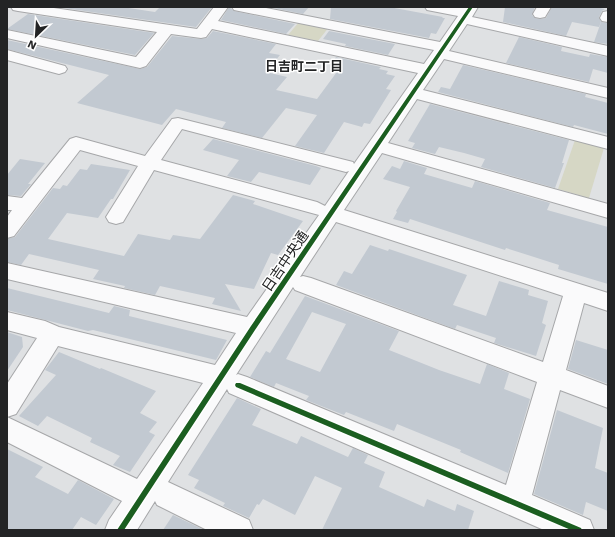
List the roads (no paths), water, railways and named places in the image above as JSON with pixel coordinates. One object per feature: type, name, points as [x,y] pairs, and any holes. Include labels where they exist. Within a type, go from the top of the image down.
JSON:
[{"type":"street","points":[[7,20],[20,7],[89,12],[167,29],[201,34],[221,7]]},
{"type":"street","points":[[239,7],[437,57],[608,93]]},
{"type":"street","points":[[432,7],[467,13],[608,51]]},
{"type":"street","name":"日吉中央通","points":[[120,530],[155,495],[230,381],[253,328],[325,211],[378,146],[467,13]]},
{"type":"street","points":[[208,24],[437,57]]},
{"type":"street","points":[[7,34],[140,63],[167,29]]},
{"type":"street","points":[[7,55],[59,69]]},
{"type":"street","points":[[413,93],[608,143]]},
{"type":"street","points":[[116,217],[149,163],[178,123],[346,166]]},
{"type":"street","points":[[7,231],[76,143],[325,211],[608,302]]},
{"type":"street","points":[[378,146],[608,211]]},
{"type":"street","points":[[7,202],[27,206]]},
{"type":"street","points":[[7,272],[253,328]]},
{"type":"street","points":[[303,284],[608,397]]},
{"type":"street","points":[[515,503],[550,376],[576,291]]},
{"type":"street","points":[[7,321],[45,330],[52,335],[230,381],[579,530]]},
{"type":"street","points":[[7,406],[52,335]]},
{"type":"street","points":[[7,429],[238,530]]},
{"type":"district","name":"日吉町二丁目","points":[[304,66]]}]
